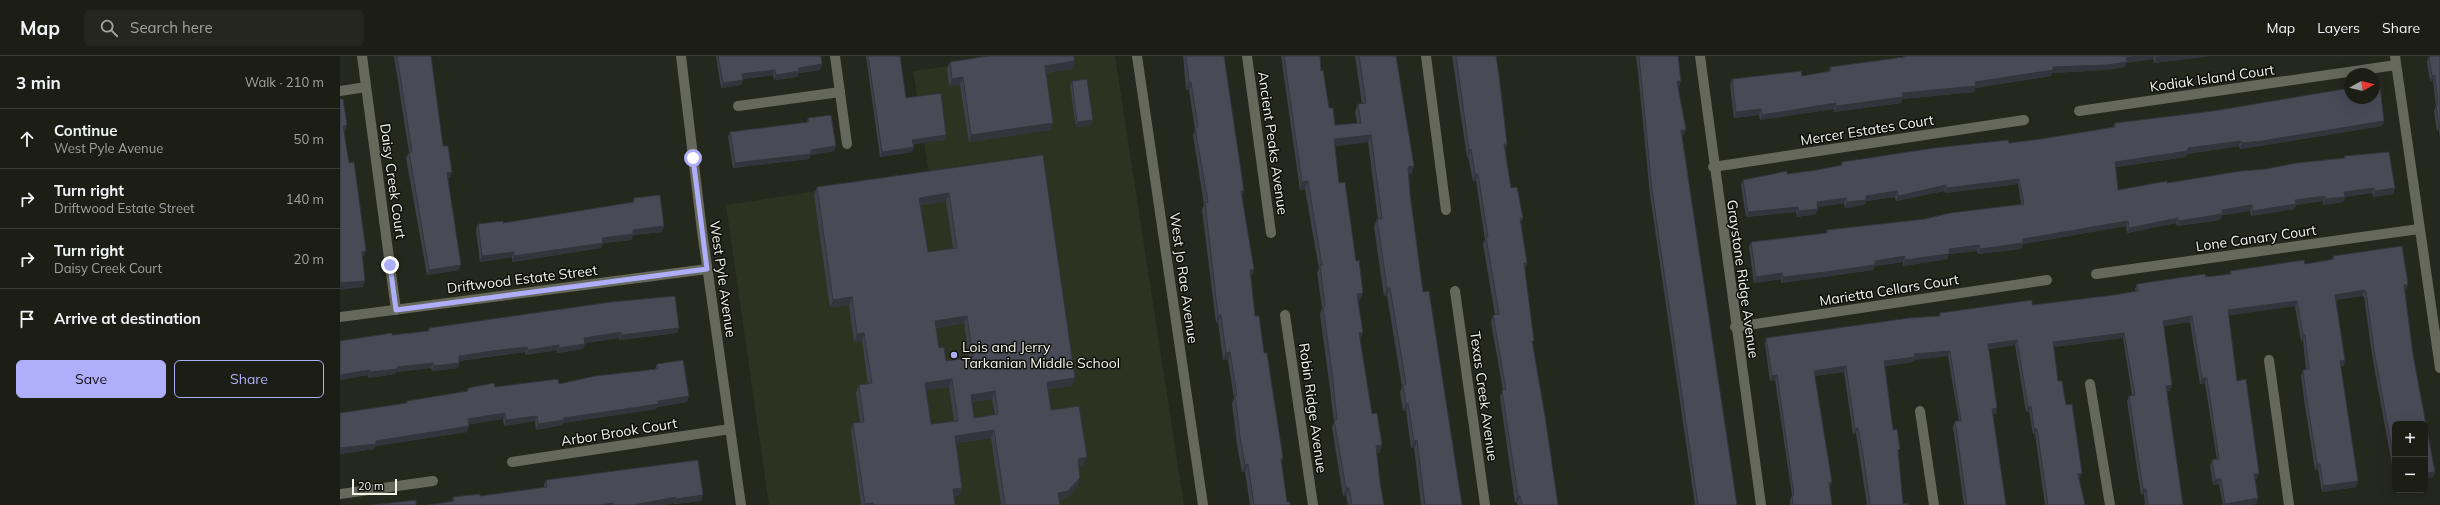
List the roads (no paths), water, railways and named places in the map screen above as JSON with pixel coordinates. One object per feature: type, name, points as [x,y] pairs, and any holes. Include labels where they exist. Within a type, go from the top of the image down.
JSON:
[{"type":"street","name":"Daisy Creek Court","points":[[362,56],[396,310]]},
{"type":"street","name":"West Pyle Avenue","points":[[681,56],[707,269],[741,505]]},
{"type":"street","points":[[835,56],[847,144]]},
{"type":"street","name":"West Jo Rae Avenue","points":[[1137,56],[1203,505]]},
{"type":"street","name":"Ancient Peaks Avenue","points":[[1247,56],[1271,233]]},
{"type":"street","points":[[1426,56],[1446,210]]},
{"type":"street","name":"Graystone Ridge Avenue","points":[[1700,56],[1735,327],[1761,505]]},
{"type":"street","points":[[2396,61],[2440,368]]},
{"type":"street","name":"Kodiak Island Court","points":[[2079,111],[2396,61]]},
{"type":"street","points":[[340,91],[366,87]]},
{"type":"street","points":[[738,106],[840,92]]},
{"type":"street","name":"Mercer Estates Court","points":[[1714,167],[2024,120]]},
{"type":"street","name":"Lone Canary Court","points":[[2096,274],[2419,229]]},
{"type":"street","name":"Driftwood Estate Street","points":[[340,317],[707,269]]},
{"type":"street","name":"Marietta Cellars Court","points":[[1735,327],[2048,280]]},
{"type":"street","name":"Texas Creek Avenue","points":[[1455,291],[1485,505]]},
{"type":"street","name":"Robin Ridge Avenue","points":[[1285,315],[1313,505]]},
{"type":"street","points":[[2269,360],[2289,505]]},
{"type":"street","points":[[2090,384],[2110,505]]},
{"type":"street","points":[[1920,411],[1934,505]]},
{"type":"street","name":"Arbor Brook Court","points":[[512,462],[730,429]]},
{"type":"street","points":[[340,494],[433,481]]},
{"type":"place","name":"Lois and Jerry Tarkanian Middle School","points":[[954,355]]}]
